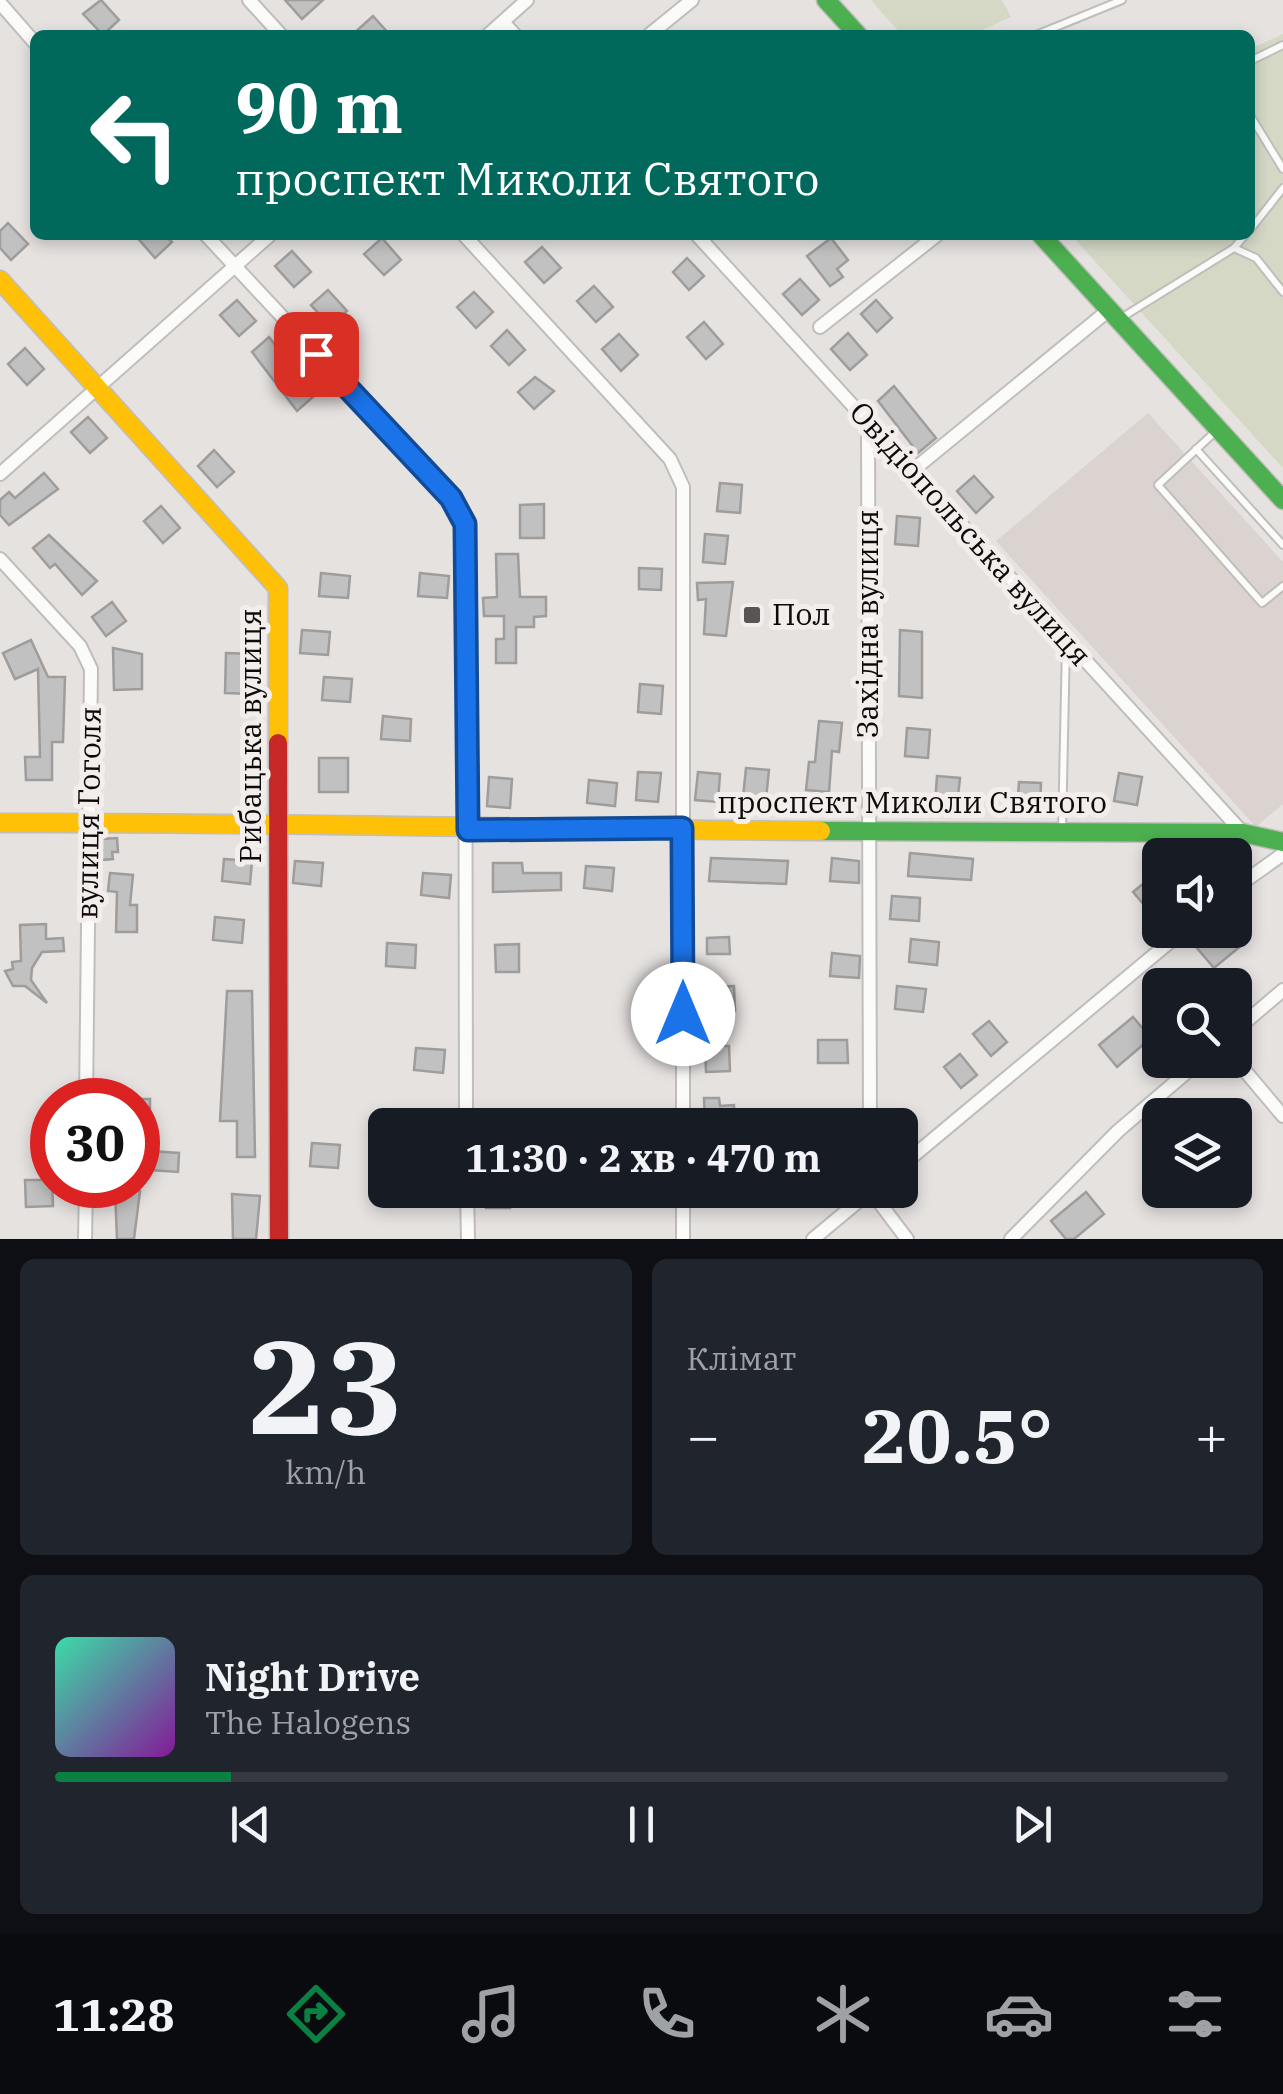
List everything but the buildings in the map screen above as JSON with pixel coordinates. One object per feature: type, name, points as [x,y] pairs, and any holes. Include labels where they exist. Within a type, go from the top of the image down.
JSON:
[{"type":"street","points":[[248,0],[275,30]]},
{"type":"street","points":[[494,30],[527,0]]},
{"type":"street","points":[[655,30],[692,0]]},
{"type":"street","points":[[826,0],[853,30]]},
{"type":"street","points":[[0,3],[30,36]]},
{"type":"street","points":[[503,22],[510,30]]},
{"type":"street","points":[[210,240],[461,510],[465,524],[468,830],[466,1108]]},
{"type":"street","points":[[0,474],[264,240]]},
{"type":"street","points":[[469,240],[678,472],[686,521],[683,1108]]},
{"type":"street","name":"Овідіопольська вулиця","points":[[702,240],[1243,832]]},
{"type":"street","points":[[820,327],[932,240]]},
{"type":"street","points":[[1046,240],[1283,500]]},
{"type":"street","name":"Рибацька вулиця","points":[[0,280],[278,588],[279,1239]]},
{"type":"street","points":[[912,471],[1115,314]]},
{"type":"street","name":"Західна вулиця","points":[[868,424],[870,1108]]},
{"type":"street","name":"вулиця Гоголя","points":[[0,559],[88,658],[86,1078]]},
{"type":"street","name":"проспект Миколи Святого","points":[[0,823],[279,822],[468,830],[1243,832],[1283,842]]},
{"type":"street","points":[[1252,876],[1283,854]]},
{"type":"street","points":[[918,1151],[1162,948]]},
{"type":"street","points":[[1252,1016],[1283,990]]},
{"type":"street","points":[[1011,1239],[1118,1131],[1180,1078]]},
{"type":"street","points":[[1251,1078],[1283,1116]]},
{"type":"street","points":[[85,1239],[86,1208]]},
{"type":"street","points":[[467,1208],[468,1239]]},
{"type":"street","points":[[683,1208],[683,1239]]},
{"type":"street","points":[[814,1239],[850,1208]]},
{"type":"street","points":[[884,1208],[906,1239]]},
{"type":"lane","points":[[1048,30],[1122,0]]},
{"type":"lane","points":[[1255,59],[1283,45]]},
{"type":"lane","points":[[1255,124],[1283,169]]},
{"type":"lane","points":[[1255,223],[1283,188]]},
{"type":"lane","points":[[1115,314],[1234,248],[1241,240]]},
{"type":"lane","points":[[1234,248],[1256,258],[1283,292]]},
{"type":"lane","points":[[1218,430],[1158,485],[1262,603],[1283,586]]},
{"type":"lane","points":[[1196,450],[1283,546]]},
{"type":"lane","points":[[1062,832],[1066,640]]},
{"type":"shaded area","points":[[1148,413],[1283,562],[1283,804],[1256,827],[996,541]]},
{"type":"green space","points":[[871,0],[1002,0],[1011,17],[982,30],[898,30]]},
{"type":"green space","points":[[1283,34],[1283,468],[1076,240],[1255,240],[1255,47]]},
{"type":"traffic: fast","points":[[826,0],[853,30]]},
{"type":"traffic: fast","points":[[1046,240],[1283,500]]},
{"type":"traffic: fast","points":[[821,831],[1243,833],[1283,842]]},
{"type":"traffic: slow","points":[[0,280],[278,588],[278,743]]},
{"type":"traffic: slow","points":[[0,823],[821,831]]},
{"type":"traffic: jam","points":[[278,743],[279,1239]]},
{"type":"place","name":"Пол","points":[[752,615]]},
{"type":"route","points":[[316,354],[461,510],[465,524],[468,830],[682,828],[683,1014]]}]
